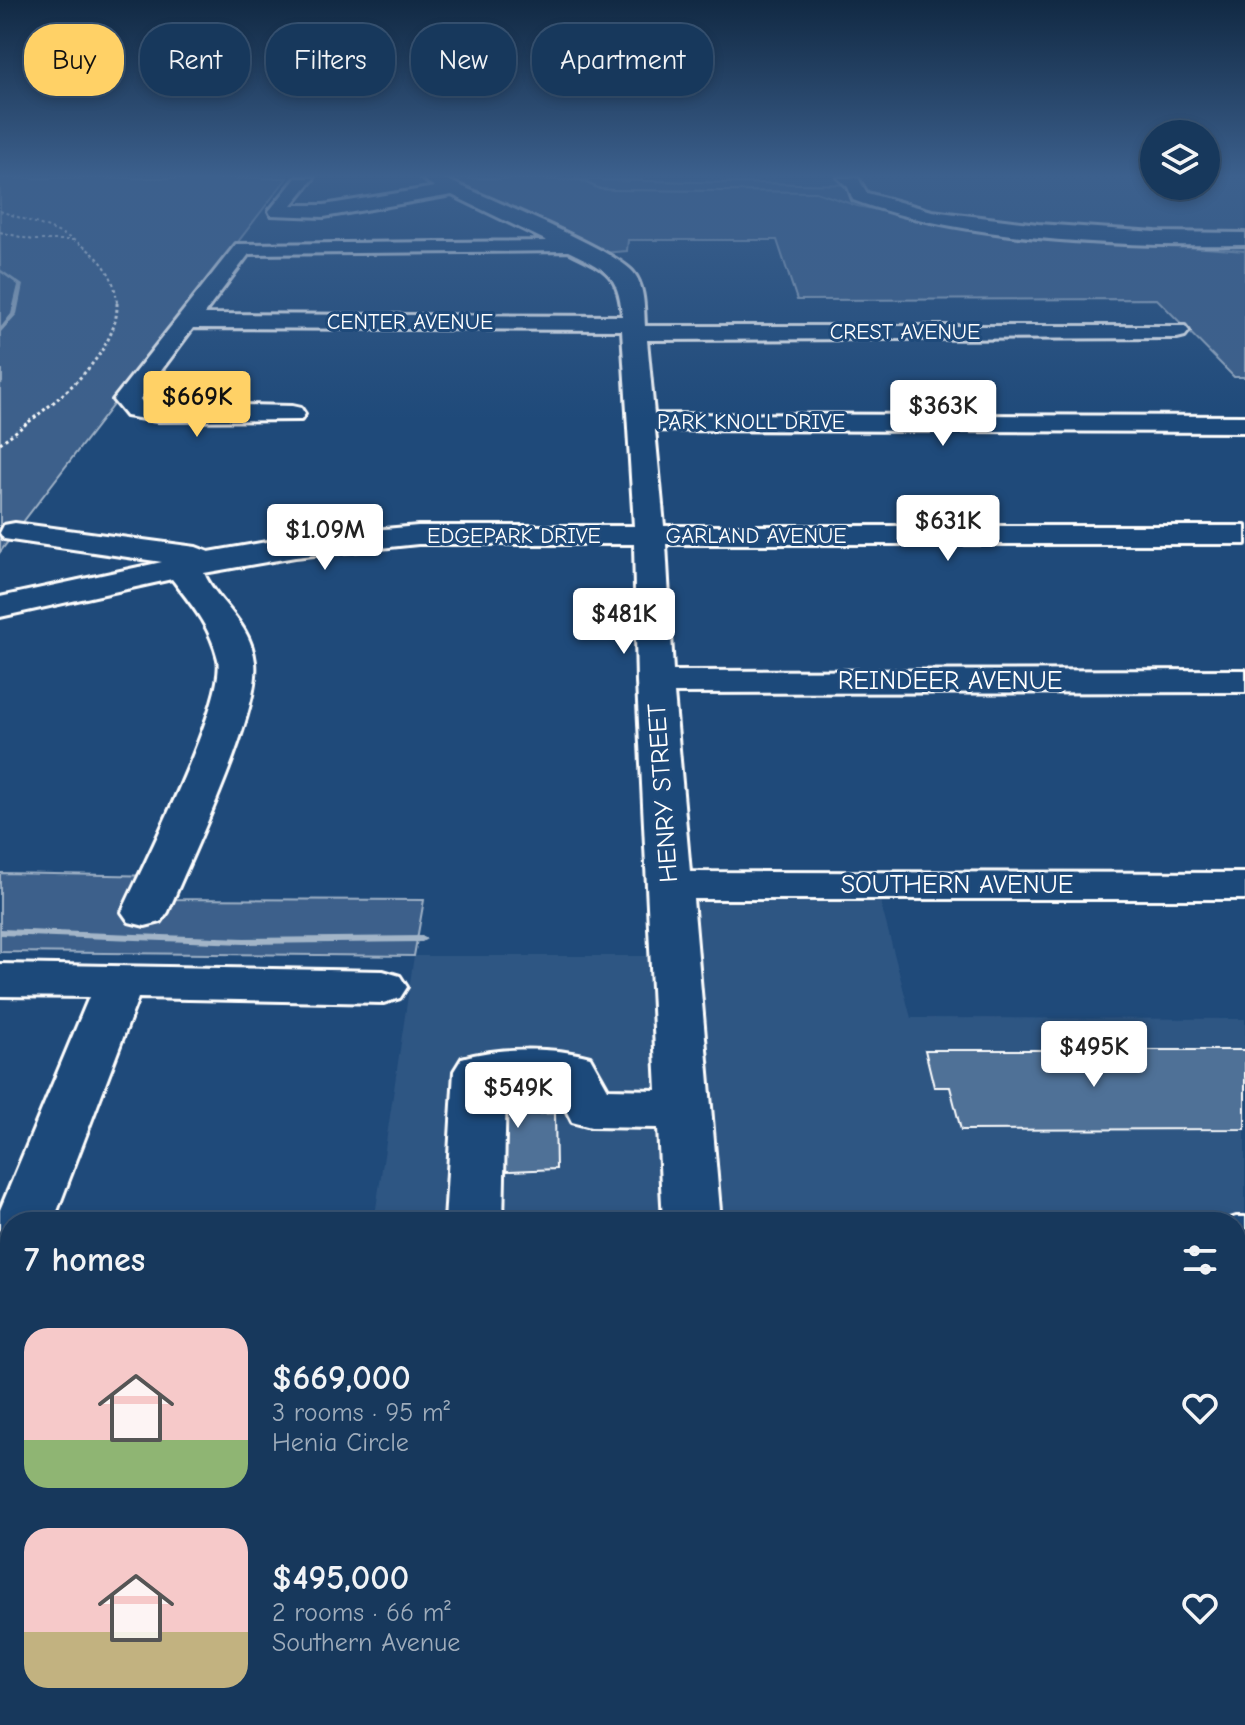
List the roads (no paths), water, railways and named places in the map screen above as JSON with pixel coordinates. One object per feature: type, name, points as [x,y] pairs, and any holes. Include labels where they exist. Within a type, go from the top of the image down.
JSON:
[{"type":"street","points":[[235,258],[126,400],[135,410],[156,413],[292,414]]},
{"type":"street","name":"HENRY STREET","points":[[594,258],[619,272],[631,291],[650,536],[655,682],[691,1212]]},
{"type":"street","name":"CENTER AVENUE","points":[[186,321],[633,328]]},
{"type":"street","name":"CREST AVENUE","points":[[633,328],[1177,331]]},
{"type":"street","name":"PARK KNOLL DRIVE","points":[[642,422],[1245,424]]},
{"type":"street","points":[[15,532],[196,557],[186,575],[221,617],[237,662],[227,719],[145,912]]},
{"type":"street","name":"EDGEPARK DRIVE","points":[[0,607],[192,565],[295,547],[418,535],[650,536]]},
{"type":"street","name":"GARLAND AVENUE","points":[[650,536],[1245,535]]},
{"type":"street","name":"REINDEER AVENUE","points":[[655,682],[1245,681]]},
{"type":"street","name":"SOUTHERN AVENUE","points":[[670,885],[1245,886]]},
{"type":"street","points":[[0,980],[383,987]]},
{"type":"street","points":[[28,1212],[121,980]]},
{"type":"street","points":[[474,1212],[480,1071],[572,1070],[591,1108],[685,1109]]},
{"type":"waterway","points":[[0,270],[21,285],[14,314],[0,331]]},
{"type":"waterway","points":[[0,370],[0,383]]},
{"type":"waterway","points":[[0,932],[244,941],[422,939]]}]
